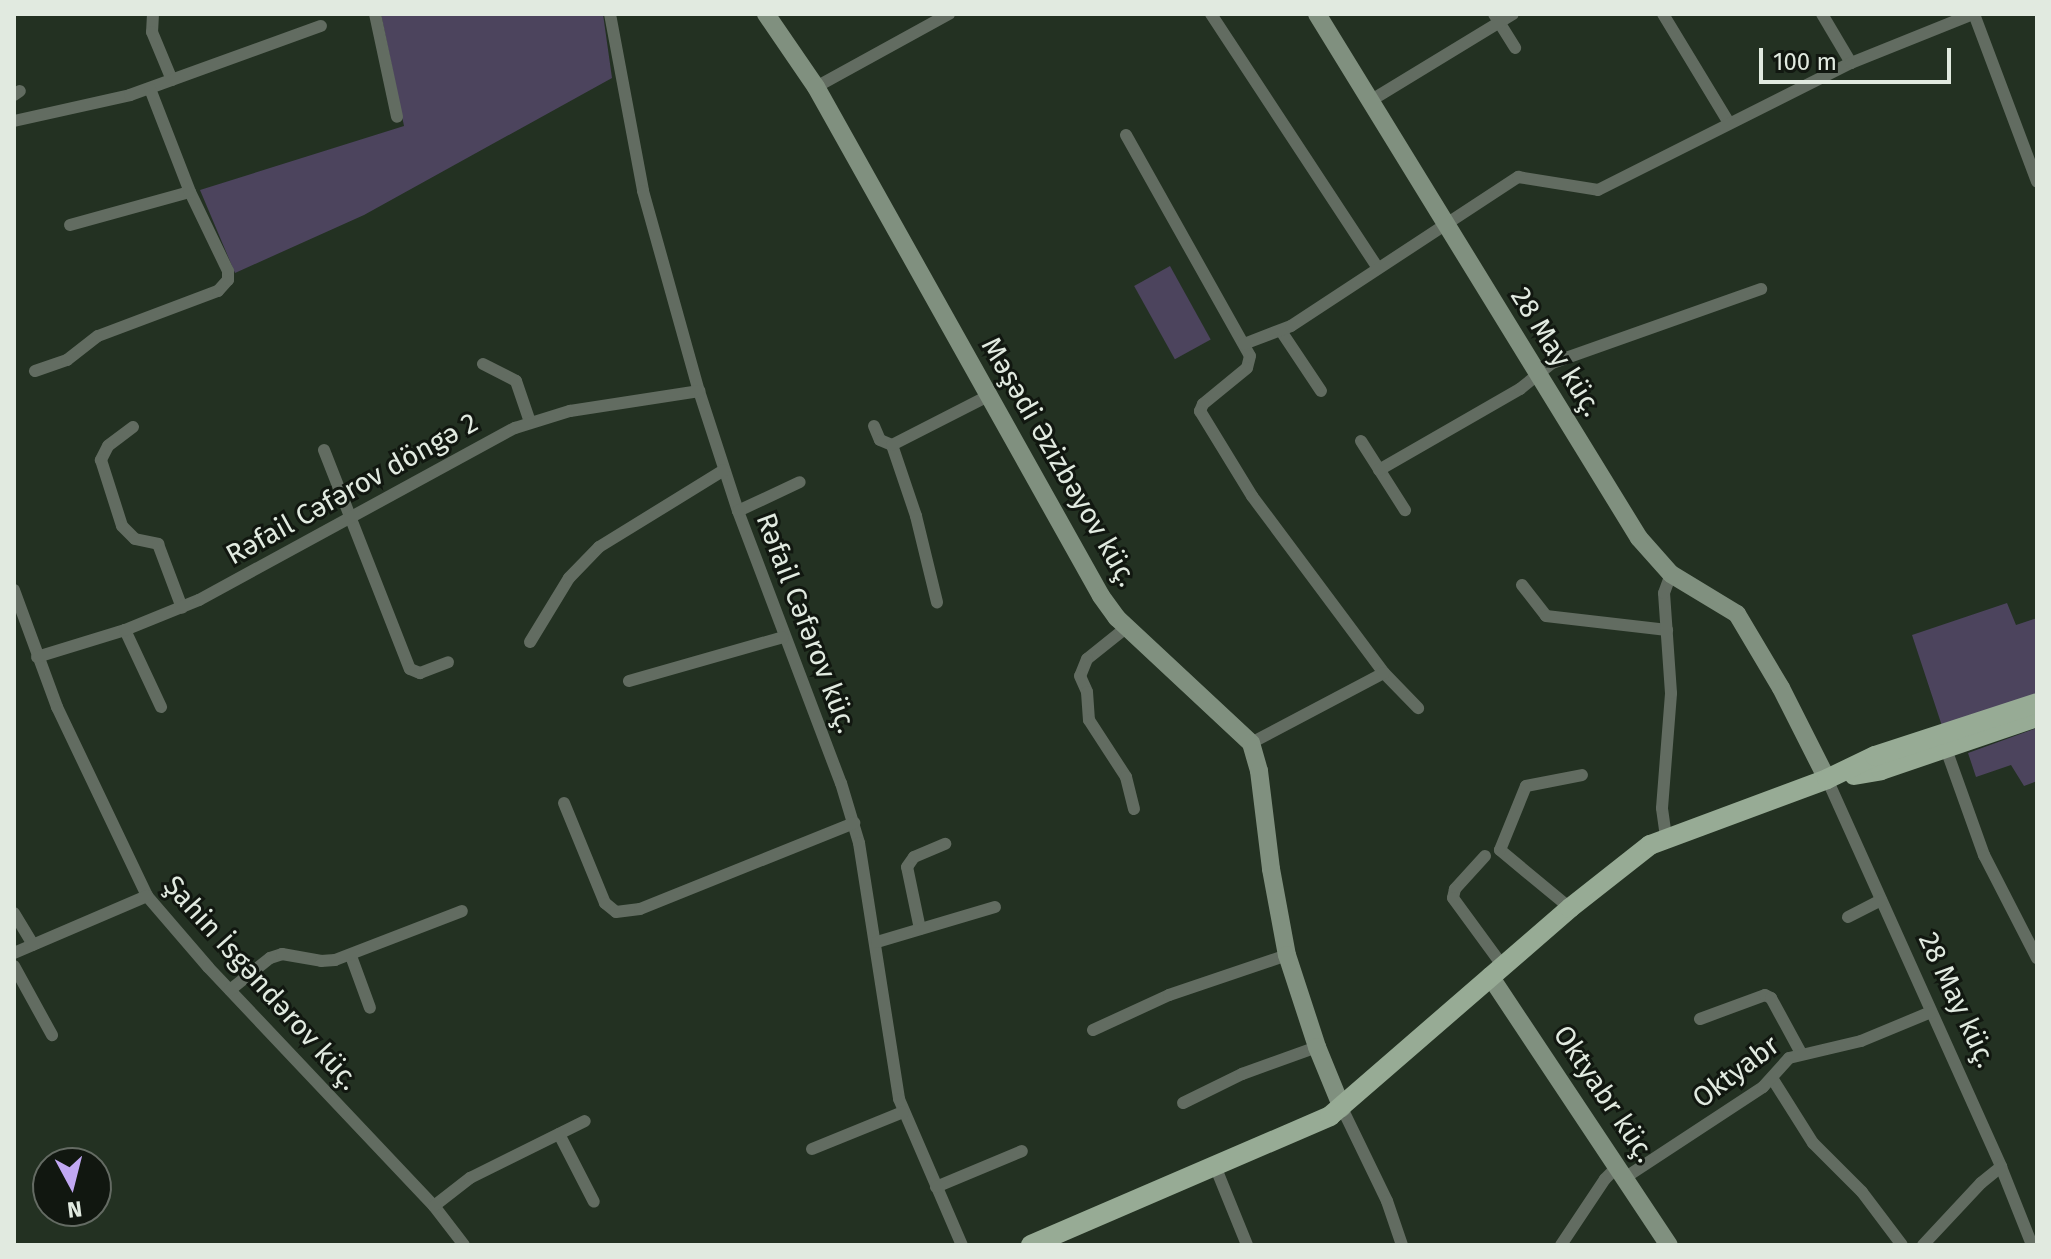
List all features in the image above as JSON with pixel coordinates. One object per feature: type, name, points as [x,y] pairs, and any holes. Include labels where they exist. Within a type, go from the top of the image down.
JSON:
[{"type":"main road","points":[[1031,1245],[1342,1108],[1496,971],[1636,853],[1666,837],[1827,779],[1875,756],[2037,703]]},
{"type":"main road","points":[[1827,779],[1881,770],[2037,717]]},
{"type":"street","points":[[153,14],[152,32],[172,80]]},
{"type":"street","points":[[375,14],[397,117]]},
{"type":"street","name":"Rəfail Cəfərov küç.","points":[[610,14],[640,180],[699,391],[783,637],[854,823],[877,942],[892,1064],[903,1112],[962,1245]]},
{"type":"street","name":"Məşədi Əzizbəyov küç.","points":[[766,14],[816,87],[1101,596],[1127,627],[1251,743]]},
{"type":"street","points":[[816,87],[949,14]]},
{"type":"street","points":[[1211,14],[1377,267]]},
{"type":"street","name":"28 May küç.","points":[[1317,14],[1639,538],[1671,574],[1737,614],[1781,688],[1827,779],[2001,1167],[2032,1245]]},
{"type":"street","points":[[1370,101],[1496,18],[1513,14]]},
{"type":"street","points":[[1663,14],[1729,123]]},
{"type":"street","points":[[1822,14],[1851,63]]},
{"type":"street","points":[[1244,344],[1281,331],[1518,177],[1530,176],[1598,190],[1851,63],[1973,14],[2032,149],[2037,182]]},
{"type":"street","points":[[1496,18],[1515,48]]},
{"type":"street","points":[[14,121],[150,89],[321,26]]},
{"type":"street","points":[[35,371],[67,360],[98,336],[225,287],[228,271],[190,192],[150,89]]},
{"type":"street","points":[[1126,135],[1250,356],[1247,368],[1203,404],[1200,411],[1252,496],[1384,673],[1418,708]]},
{"type":"street","points":[[70,225],[190,192]]},
{"type":"street","points":[[1379,470],[1520,389],[1560,359],[1761,289]]},
{"type":"street","points":[[1281,331],[1321,391]]},
{"type":"street","points":[[483,364],[516,381],[530,422]]},
{"type":"street","name":"Rəfail Cəfərov döngə 2","points":[[37,657],[125,630],[182,608],[497,435],[530,422],[598,406],[699,391]]},
{"type":"street","points":[[892,445],[988,396]]},
{"type":"street","points":[[874,426],[880,440],[892,445],[913,506],[937,602]]},
{"type":"street","points":[[133,427],[108,446],[101,460],[122,526],[135,539],[158,544],[182,608]]},
{"type":"street","points":[[1361,441],[1405,510]]},
{"type":"street","points":[[324,450],[410,669],[420,673],[448,662]]},
{"type":"street","points":[[530,642],[569,578],[599,547],[724,470]]},
{"type":"street","points":[[738,511],[800,482]]},
{"type":"street","points":[[1666,837],[1662,808],[1671,693],[1664,593],[1671,574]]},
{"type":"street","points":[[1522,585],[1546,616],[1667,630]]},
{"type":"street","name":"Şahin İsgəndərov küç.","points":[[14,590],[57,707],[147,896],[230,990],[434,1206],[464,1245]]},
{"type":"street","points":[[1127,627],[1087,659],[1080,676],[1087,692],[1089,720],[1126,777],[1134,809]]},
{"type":"street","points":[[125,630],[161,707]]},
{"type":"street","points":[[629,681],[783,637]]},
{"type":"street","points":[[1384,673],[1251,743],[1259,771],[1271,869],[1287,955],[1317,1047],[1342,1108],[1387,1201],[1402,1245]]},
{"type":"street","points":[[1946,749],[1984,855],[2037,958]]},
{"type":"street","points":[[1570,908],[1500,850],[1526,786],[1582,775]]},
{"type":"street","points":[[564,803],[605,903],[616,912],[640,909],[854,823]]},
{"type":"street","points":[[920,929],[907,867],[914,857],[945,844]]},
{"type":"street","points":[[1485,856],[1455,889],[1453,898],[1496,971]]},
{"type":"street","points":[[14,953],[147,896]]},
{"type":"street","points":[[1848,917],[1881,900]]},
{"type":"street","points":[[877,942],[995,907]]},
{"type":"street","points":[[230,990],[262,962],[282,954],[321,961],[351,956],[462,911]]},
{"type":"street","points":[[14,913],[33,945]]},
{"type":"street","points":[[1093,1030],[1183,990],[1287,955]]},
{"type":"street","points":[[351,956],[370,1008]]},
{"type":"street","points":[[14,966],[52,1035]]},
{"type":"street","name":"Oktyabr küç.","points":[[1496,971],[1669,1245]]},
{"type":"street","points":[[1700,1019],[1765,995],[1771,998],[1801,1053]]},
{"type":"street","name":"Oktyabr","points":[[1561,1245],[1605,1179],[1750,1097],[1789,1058],[1861,1041],[1931,1012]]},
{"type":"street","points":[[1183,1103],[1242,1074],[1317,1047]]},
{"type":"street","points":[[1772,1078],[1813,1143],[1862,1192],[1902,1245]]},
{"type":"street","points":[[812,1149],[903,1112]]},
{"type":"street","points":[[434,1206],[470,1178],[585,1121]]},
{"type":"street","points":[[559,1134],[594,1202]]},
{"type":"street","points":[[936,1187],[1022,1151]]},
{"type":"street","points":[[1215,1166],[1247,1245]]},
{"type":"street","points":[[1923,1245],[1952,1218],[1981,1183],[2001,1167]]},
{"type":"shaded area","points":[[381,14],[603,14],[612,78],[364,215],[235,273],[200,190],[404,126]]},
{"type":"shaded area","points":[[1170,266],[1211,339],[1175,359],[1134,286]]},
{"type":"shaded area","points":[[2007,603],[2016,625],[2037,618],[2037,694],[1942,726],[1912,635]]},
{"type":"shaded area","points":[[2037,728],[2037,781],[2024,786],[2011,765],[1976,777],[1968,753]]}]
